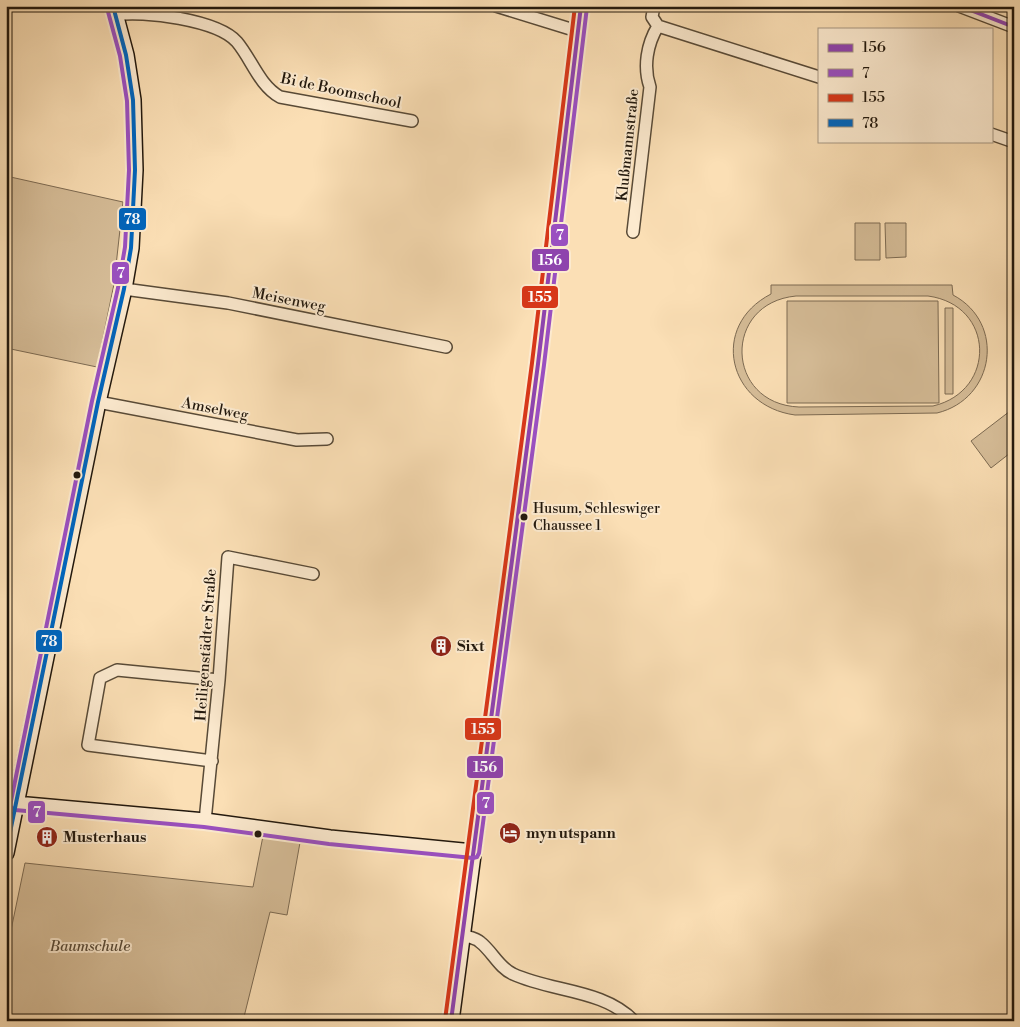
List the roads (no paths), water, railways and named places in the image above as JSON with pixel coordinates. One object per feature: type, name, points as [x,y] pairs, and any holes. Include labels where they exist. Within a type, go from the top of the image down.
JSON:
[{"type":"street","points":[[496,6],[577,31]]},
{"type":"street","points":[[451,1021],[538,364],[581,6]]},
{"type":"street","points":[[654,6],[652,17],[658,26],[818,77]]},
{"type":"street","points":[[958,6],[1014,27]]},
{"type":"street","points":[[6,853],[131,248],[134,202],[133,100],[126,55],[114,11]]},
{"type":"street","name":"Bi de Boomschool","points":[[114,11],[178,19],[224,31],[237,42],[265,85],[271,92],[280,97],[412,121]]},
{"type":"street","name":"Klußmannstraße","points":[[633,232],[650,87],[646,74],[650,38],[658,26]]},
{"type":"street","points":[[992,134],[1014,142]]},
{"type":"street","name":"Meisenweg","points":[[124,289],[228,303],[446,347]]},
{"type":"street","name":"Amselweg","points":[[98,402],[297,440],[326,439]]},
{"type":"street","name":"Heiligenstädter Straße","points":[[205,821],[219,680],[228,557],[313,574]]},
{"type":"street","points":[[212,760],[88,745],[100,678],[117,670],[219,680]]},
{"type":"street","points":[[16,804],[205,821],[330,838],[473,852]]},
{"type":"street","points":[[462,935],[480,941],[510,973],[531,982],[602,1000],[627,1013],[634,1021]]},
{"type":"place","name":"Husum, Schleswiger Chaussee 1","points":[[524,517]]},
{"type":"place","name":"Sixt","points":[[441,646]]},
{"type":"place","name":"myn utspann","points":[[510,833]]},
{"type":"place","name":"Musterhaus","points":[[47,837]]},
{"type":"park label","name":"Baumschule","points":[[90,946]]}]
